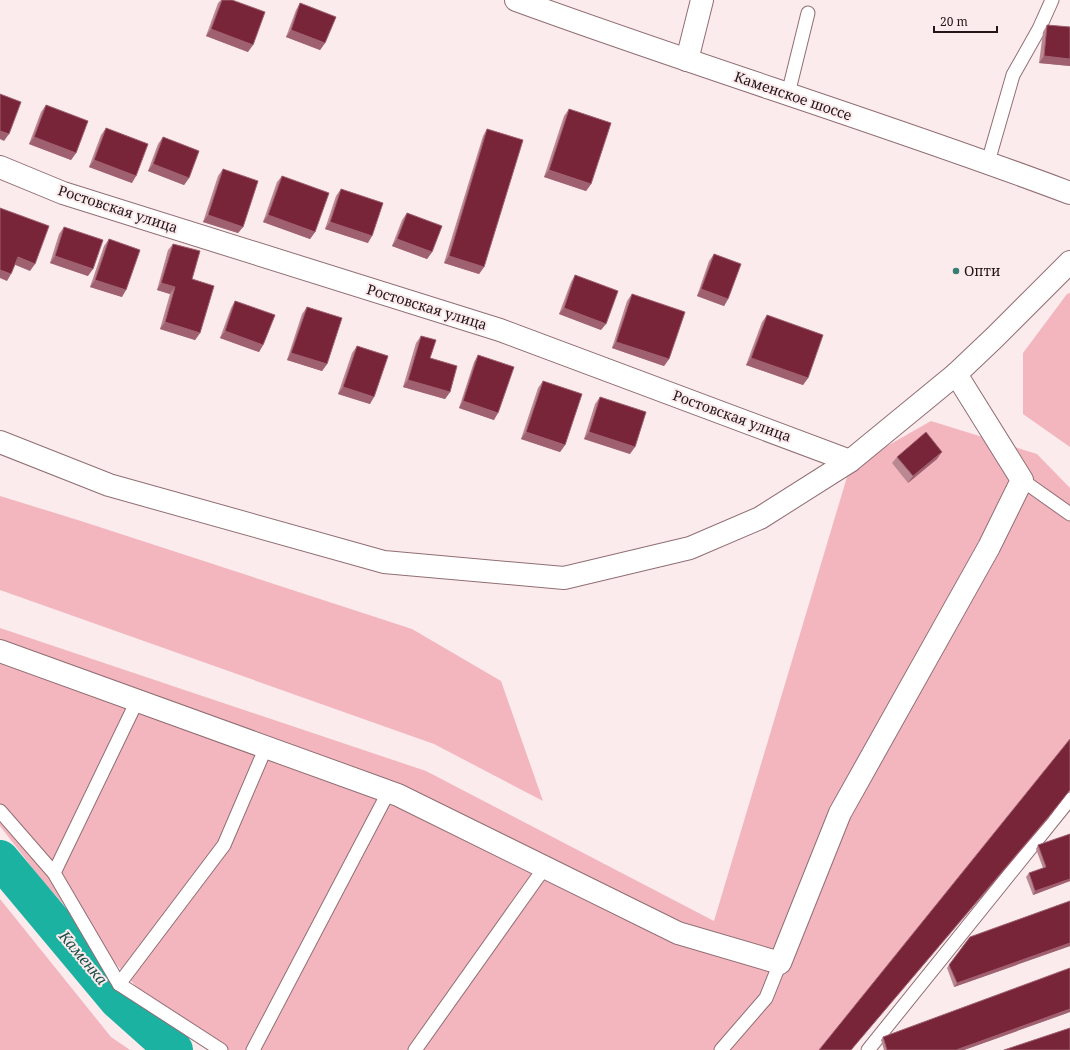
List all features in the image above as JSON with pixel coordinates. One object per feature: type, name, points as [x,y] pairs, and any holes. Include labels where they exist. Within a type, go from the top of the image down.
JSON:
[{"type":"street","name":"Каменское шоссе","points":[[516,0],[544,5],[687,60],[988,162],[1070,193]]},
{"type":"street","points":[[687,60],[702,0]]},
{"type":"street","name":"Ростовская улица","points":[[0,167],[63,193],[500,330],[850,461]]},
{"type":"street","points":[[0,442],[109,485],[384,562],[564,578],[690,548],[760,518],[850,461],[956,374],[1070,262]]},
{"type":"street","points":[[0,651],[398,795],[678,933],[780,963],[840,813],[990,547],[1022,480],[956,374]]},
{"type":"lane","points":[[988,162],[1013,75],[1039,29],[1052,0]]},
{"type":"lane","points":[[788,94],[808,13]]},
{"type":"lane","points":[[1022,480],[1051,499],[1070,514]]},
{"type":"lane","points":[[54,873],[137,700]]},
{"type":"lane","points":[[119,984],[224,845],[266,747]]},
{"type":"lane","points":[[253,1050],[389,792]]},
{"type":"lane","points":[[868,1050],[1070,799]]},
{"type":"lane","points":[[0,811],[54,873],[119,984],[221,1050]]},
{"type":"lane","points":[[416,1050],[545,868]]},
{"type":"lane","points":[[721,1050],[766,998],[780,963]]},
{"type":"shaded area","points":[[1070,293],[1070,447],[1023,414],[1023,353],[1067,294]]},
{"type":"shaded area","points":[[931,421],[1037,454],[1070,488],[1070,740],[819,1050],[209,1050],[147,999],[41,879],[0,826],[0,628],[426,771],[714,921],[850,467]]},
{"type":"shaded area","points":[[0,496],[412,629],[501,681],[543,801],[434,744],[0,590]]},
{"type":"shaded area","points":[[0,899],[111,1037],[130,1050],[0,1050]]},
{"type":"building","points":[[222,0],[232,0],[265,12],[253,45],[211,29]]},
{"type":"building","points":[[300,3],[336,17],[325,43],[291,30]]},
{"type":"building","points":[[1047,25],[1070,27],[1070,59],[1044,56]]},
{"type":"building","points":[[0,94],[21,102],[9,134],[0,131]]},
{"type":"building","points":[[46,105],[88,121],[76,153],[34,137]]},
{"type":"building","points":[[569,109],[611,123],[591,184],[549,170]]},
{"type":"building","points":[[106,128],[148,144],[136,176],[94,160]]},
{"type":"building","points":[[487,129],[523,140],[484,267],[449,256]]},
{"type":"building","points":[[163,137],[199,151],[189,178],[153,164]]},
{"type":"building","points":[[223,169],[258,181],[243,227],[208,215]]},
{"type":"building","points":[[282,176],[329,193],[315,232],[268,215]]},
{"type":"building","points":[[341,189],[383,203],[372,236],[330,222]]},
{"type":"building","points":[[0,208],[49,226],[35,264],[18,257],[11,274],[0,270]]},
{"type":"building","points":[[407,213],[442,226],[432,252],[397,239]]},
{"type":"building","points":[[64,227],[103,240],[93,269],[55,256]]},
{"type":"building","points":[[109,239],[140,250],[126,290],[95,280]]},
{"type":"building","points":[[173,244],[200,251],[192,279],[214,286],[200,333],[165,322],[175,287],[161,283]]},
{"type":"building","points":[[714,254],[741,264],[728,299],[701,289]]},
{"type":"building","points":[[575,275],[618,291],[606,324],[564,308]]},
{"type":"building","points":[[632,294],[685,312],[669,359],[616,342]]},
{"type":"building","points":[[235,301],[275,315],[263,345],[225,331]]},
{"type":"building","points":[[307,307],[342,318],[327,364],[291,353]]},
{"type":"building","points":[[767,315],[823,335],[808,378],[751,358]]},
{"type":"building","points":[[421,336],[436,340],[430,358],[457,366],[450,392],[408,380]]},
{"type":"building","points":[[357,346],[388,356],[374,397],[343,387]]},
{"type":"building","points":[[478,355],[514,367],[498,413],[463,401]]},
{"type":"building","points":[[543,381],[582,394],[565,445],[526,432]]},
{"type":"building","points":[[600,397],[646,412],[635,447],[589,432]]},
{"type":"building","points":[[926,432],[942,452],[913,476],[897,457]]},
{"type":"building","points":[[1070,739],[1070,790],[1050,815],[851,1050],[819,1050]]},
{"type":"building","points":[[1070,834],[1070,879],[1035,891],[1029,873],[1046,867],[1038,845]]},
{"type":"building","points":[[1070,901],[1070,943],[957,983],[949,965],[970,937]]},
{"type":"building","points":[[1070,968],[1070,1009],[956,1050],[887,1050],[883,1037]]},
{"type":"building","points":[[1070,1028],[1070,1050],[1004,1050]]},
{"type":"waterway","name":"Каменка","points":[[0,859],[118,1000],[174,1050]]},
{"type":"place","name":"Опти","points":[[956,271]]}]
